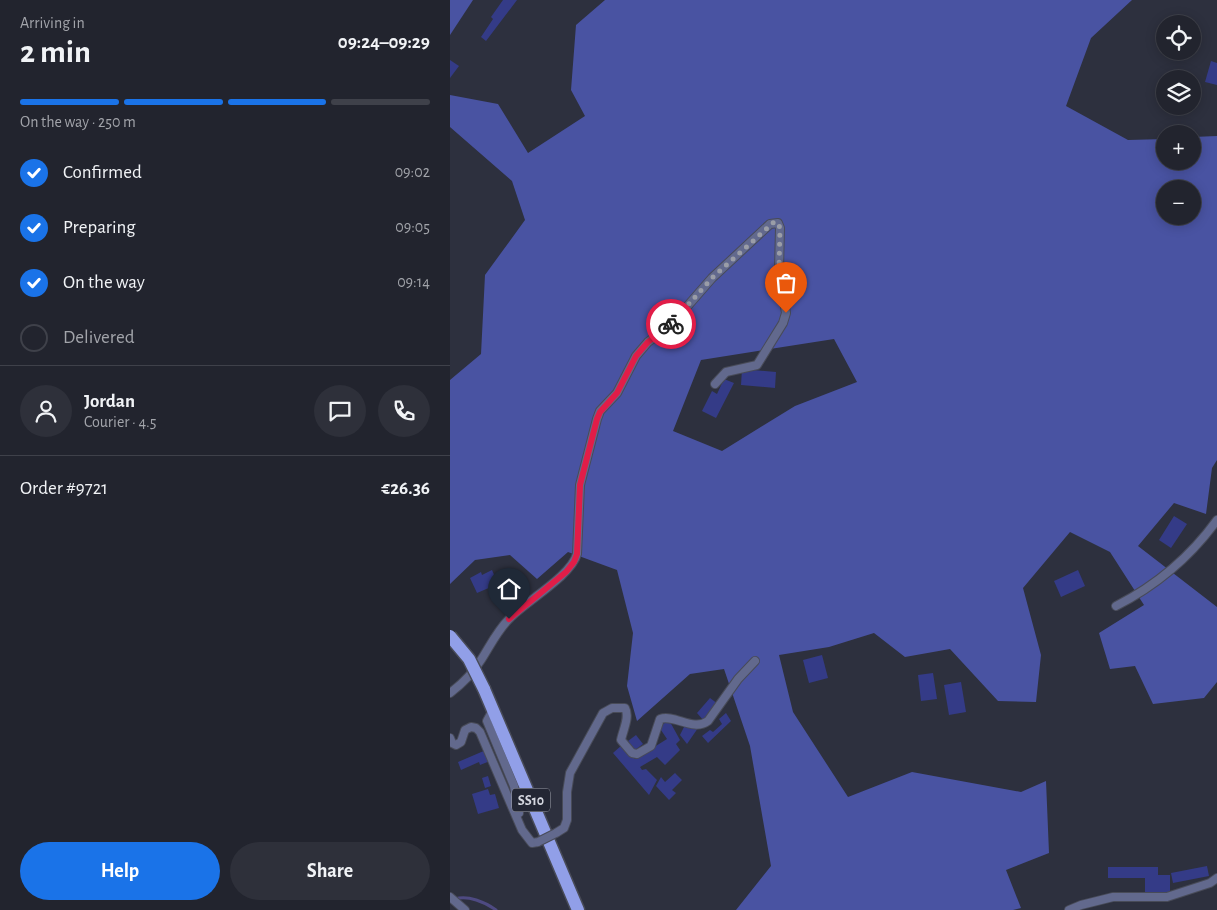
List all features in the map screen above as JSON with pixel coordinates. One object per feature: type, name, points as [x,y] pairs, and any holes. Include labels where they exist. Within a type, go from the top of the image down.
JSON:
[{"type":"main road","name":"SS10","points":[[450,636],[469,659],[484,689],[578,910]]},
{"type":"street","points":[[450,693],[467,679],[481,661],[495,635],[509,619],[566,572],[574,562],[577,554],[580,485],[597,419],[600,412],[617,393],[636,356],[648,342],[670,324],[718,272],[770,224],[778,223],[780,228],[780,277],[786,313],[783,323],[757,365],[726,372],[715,384]]},
{"type":"street","points":[[1116,606],[1135,597],[1184,559],[1205,537],[1217,520]]},
{"type":"street","points":[[450,738],[452,743],[456,745],[461,742],[465,730],[468,728],[476,728],[480,732],[522,830],[532,843],[538,842],[564,828],[567,820],[566,792],[570,773],[604,713],[612,708],[624,708],[627,711],[620,740],[632,753],[637,754],[651,746],[660,719],[667,718],[695,725],[705,724],[738,679],[755,661]]},
{"type":"street","points":[[493,710],[487,721],[514,786],[522,830]]},
{"type":"street","points":[[1070,910],[1081,905],[1113,897],[1167,897],[1210,883],[1217,878]]},
{"type":"street","points":[[450,897],[462,908]]},
{"type":"shaded area","points":[[450,0],[473,0],[450,35]]},
{"type":"shaded area","points":[[605,0],[1132,0],[1091,38],[1066,106],[1128,140],[1156,139],[1156,170],[1201,170],[1201,137],[1217,136],[1217,460],[1212,468],[1206,514],[1174,503],[1138,546],[1217,607],[1217,682],[1204,698],[1153,704],[1135,666],[1110,669],[1099,633],[1144,605],[1110,552],[1070,532],[1023,588],[1041,655],[1036,702],[998,701],[950,649],[905,657],[874,633],[829,647],[779,655],[793,712],[848,797],[912,772],[1021,792],[1046,781],[1049,853],[1006,870],[1021,908],[1013,910],[736,910],[771,866],[750,746],[724,669],[690,674],[637,721],[627,686],[633,633],[617,570],[568,552],[537,579],[510,555],[475,560],[450,584],[450,380],[481,354],[485,275],[525,220],[512,181],[450,127],[450,95],[498,104],[528,153],[585,116],[571,90],[576,25]],"holes":[[[834,339],[857,382],[795,406],[722,451],[673,431],[701,360]]]},
{"type":"building","points":[[503,0],[517,0],[486,41],[481,37],[493,19],[491,17]]},
{"type":"building","points":[[450,60],[459,66],[450,78]]},
{"type":"building","points":[[1211,61],[1217,63],[1217,85],[1205,82]]},
{"type":"building","points":[[742,369],[776,372],[775,388],[741,385]]},
{"type":"building","points":[[724,379],[734,383],[716,418],[702,411],[712,391],[717,394]]},
{"type":"building","points":[[1174,516],[1187,524],[1171,548],[1159,540]]},
{"type":"building","points":[[492,570],[498,584],[477,593],[470,578],[481,572],[482,575]]},
{"type":"building","points":[[1078,570],[1085,586],[1061,597],[1054,581]]},
{"type":"building","points":[[822,655],[828,678],[809,683],[803,660]]},
{"type":"building","points":[[933,673],[937,699],[921,701],[918,675]]},
{"type":"building","points":[[961,682],[966,712],[949,715],[944,685]]},
{"type":"building","points":[[710,698],[718,704],[704,721],[697,713]]},
{"type":"building","points":[[726,713],[731,721],[708,743],[702,736],[710,730],[713,732],[722,724],[719,719]]},
{"type":"building","points":[[669,720],[680,740],[676,744],[680,750],[665,765],[657,757],[640,767],[642,770],[646,769],[657,780],[649,795],[613,753],[622,745],[635,759],[667,739],[659,727]]},
{"type":"building","points":[[685,725],[698,728],[687,744],[680,735]]},
{"type":"building","points":[[636,735],[643,744],[635,750],[628,741]]},
{"type":"building","points":[[486,750],[490,761],[480,765],[479,762],[461,770],[458,762]]},
{"type":"building","points":[[675,773],[682,780],[672,790],[676,793],[669,800],[656,786],[661,777],[665,782]]},
{"type":"building","points":[[488,776],[491,786],[485,788],[482,778]]},
{"type":"building","points":[[488,789],[490,795],[495,794],[499,808],[478,814],[472,794]]},
{"type":"building","points":[[1207,866],[1209,876],[1173,883],[1171,873]]},
{"type":"building","points":[[1108,867],[1158,867],[1158,875],[1170,875],[1170,893],[1145,893],[1145,878],[1108,878]]},
{"type":"waterway","points":[[455,899],[476,900],[496,910]]},
{"type":"way so far","points":[[671,324],[712,278],[774,222],[778,223],[780,228],[779,270],[786,313]]},
{"type":"route","points":[[509,619],[566,572],[574,562],[577,554],[578,505],[581,478],[597,419],[600,412],[617,393],[636,356],[648,342],[671,324]]}]
